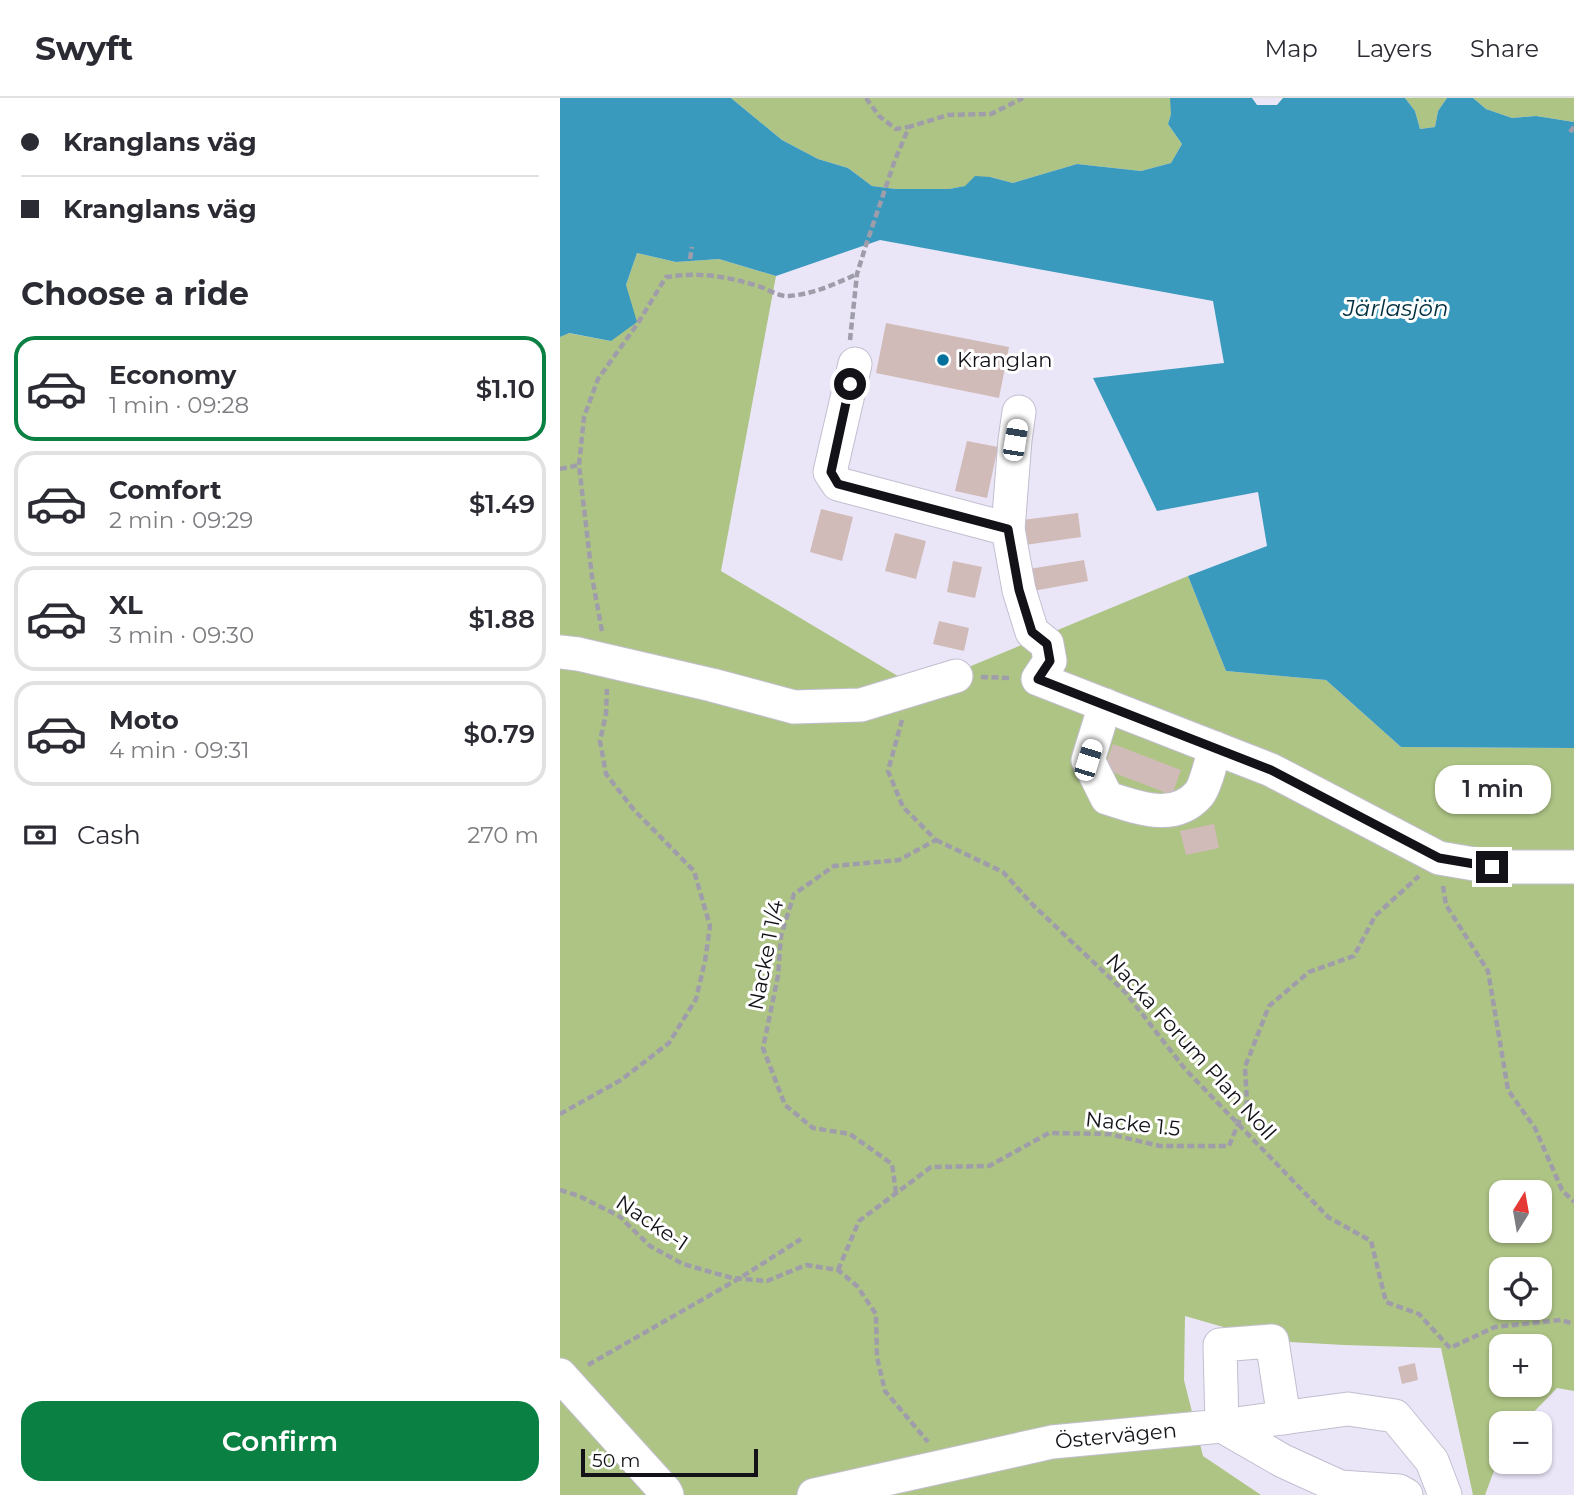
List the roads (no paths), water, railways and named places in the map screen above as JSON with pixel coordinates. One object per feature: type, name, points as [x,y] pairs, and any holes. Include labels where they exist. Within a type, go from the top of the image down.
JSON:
[{"type":"street","points":[[855,364],[831,472],[838,484],[1008,529]]},
{"type":"street","points":[[1019,412],[1008,529],[1019,590],[1032,632],[1047,644],[1050,661],[1038,679],[1271,770],[1439,858],[1492,867],[1574,867]]},
{"type":"street","points":[[560,652],[712,685],[794,707],[861,705],[956,676]]},
{"type":"street","points":[[1105,705],[1088,760],[1107,798],[1151,811],[1181,808],[1200,793],[1215,748]]},
{"type":"street","points":[[1284,1418],[1272,1341],[1220,1345],[1222,1426],[1283,1461],[1340,1487],[1399,1491],[1406,1495]]},
{"type":"street","points":[[562,1377],[669,1494]]},
{"type":"street","name":"Östervägen","points":[[814,1495],[1052,1442],[1222,1426],[1348,1409],[1395,1416],[1432,1461],[1444,1495]]},
{"type":"water","name":"Järlasjön","points":[[560,98],[731,98],[782,140],[818,159],[848,168],[872,186],[896,189],[949,189],[965,186],[975,176],[1013,183],[1077,164],[1141,171],[1171,163],[1182,144],[1168,124],[1171,114],[1170,98],[1252,98],[1257,105],[1277,105],[1283,98],[1405,98],[1415,111],[1420,129],[1435,127],[1438,111],[1447,98],[1473,98],[1486,109],[1512,118],[1536,116],[1574,122],[1574,748],[1401,747],[1326,680],[1226,671],[1188,576],[1267,546],[1258,492],[1157,511],[1093,378],[1224,363],[1213,301],[880,240],[776,276],[719,259],[676,262],[637,253],[626,285],[637,322],[611,341],[569,333],[560,337]]},
{"type":"place","name":"Kranglan","points":[[943,360]]}]
